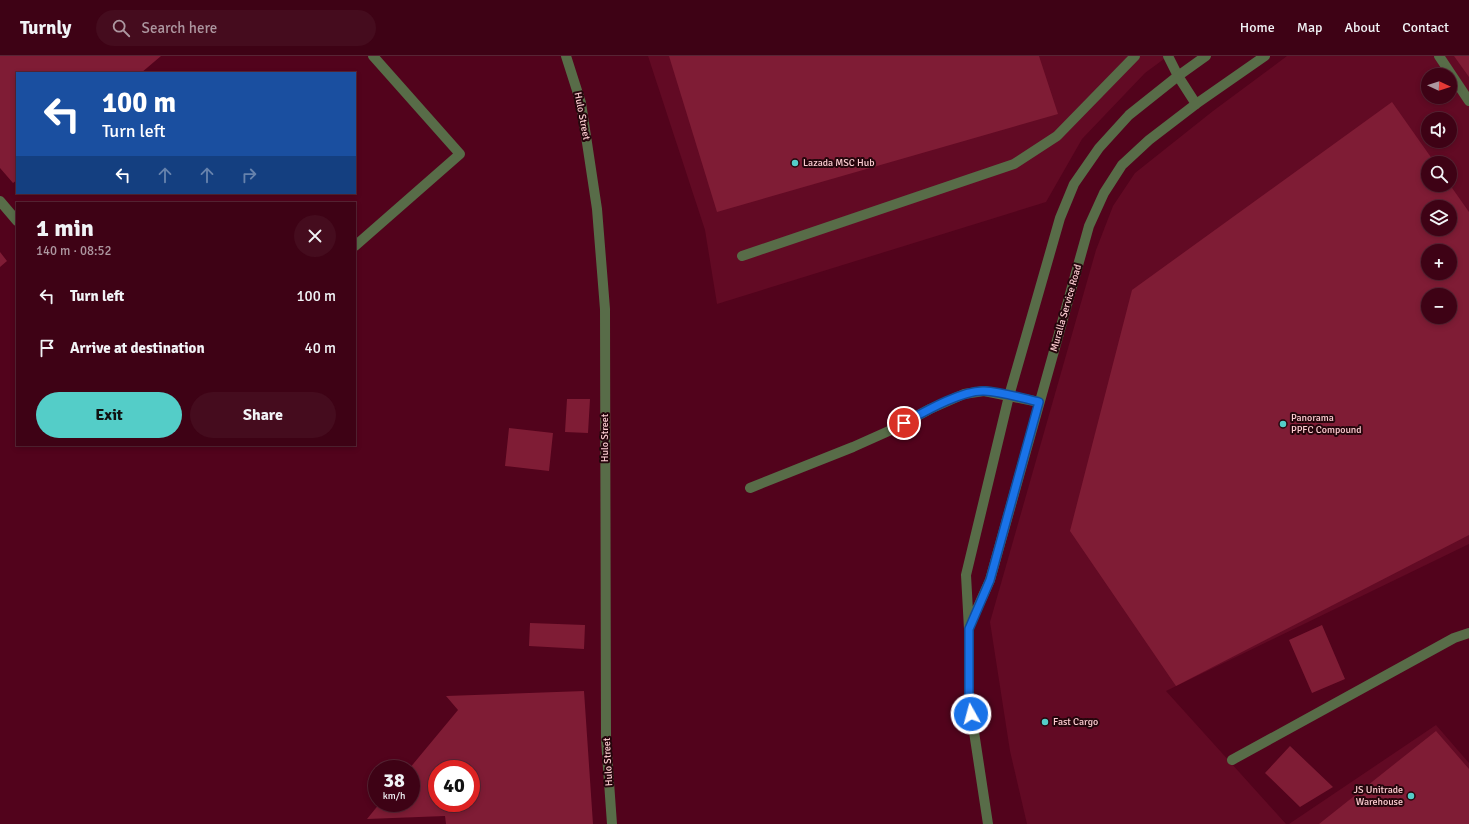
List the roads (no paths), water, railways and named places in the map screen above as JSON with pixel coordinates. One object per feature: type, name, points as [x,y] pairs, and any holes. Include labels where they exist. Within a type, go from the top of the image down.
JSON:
[{"type":"street","points":[[356,245],[460,154],[373,56]]},
{"type":"street","name":"Hulo Street","points":[[566,56],[581,103],[584,118],[597,209],[605,309],[606,740],[612,824]]},
{"type":"street","points":[[742,256],[1014,164],[1057,136],[1135,56]]},
{"type":"street","points":[[1168,56],[1178,76],[1196,104]]},
{"type":"street","name":"Muralla Service Road","points":[[988,824],[969,699],[969,629],[966,574],[1009,396],[1060,218],[1074,184],[1099,148],[1129,115],[1206,56]]},
{"type":"street","name":"Muralla Service Road","points":[[969,629],[990,580],[1089,226],[1104,193],[1122,165],[1149,140],[1196,104],[1265,56]]},
{"type":"street","points":[[1439,56],[1469,101]]},
{"type":"street","points":[[0,201],[16,220]]},
{"type":"street","points":[[750,488],[853,447],[964,394],[984,391],[1039,402]]},
{"type":"street","points":[[1232,760],[1454,638],[1469,633]]},
{"type":"place","name":"Lazada MSC Hub","points":[[795,163]]},
{"type":"place","name":"Panorama PPFC Compound","points":[[1283,424]]},
{"type":"place","name":"Fast Cargo","points":[[1045,722]]},
{"type":"place","name":"JS Unitrade Warehouse","points":[[1411,796]]}]
